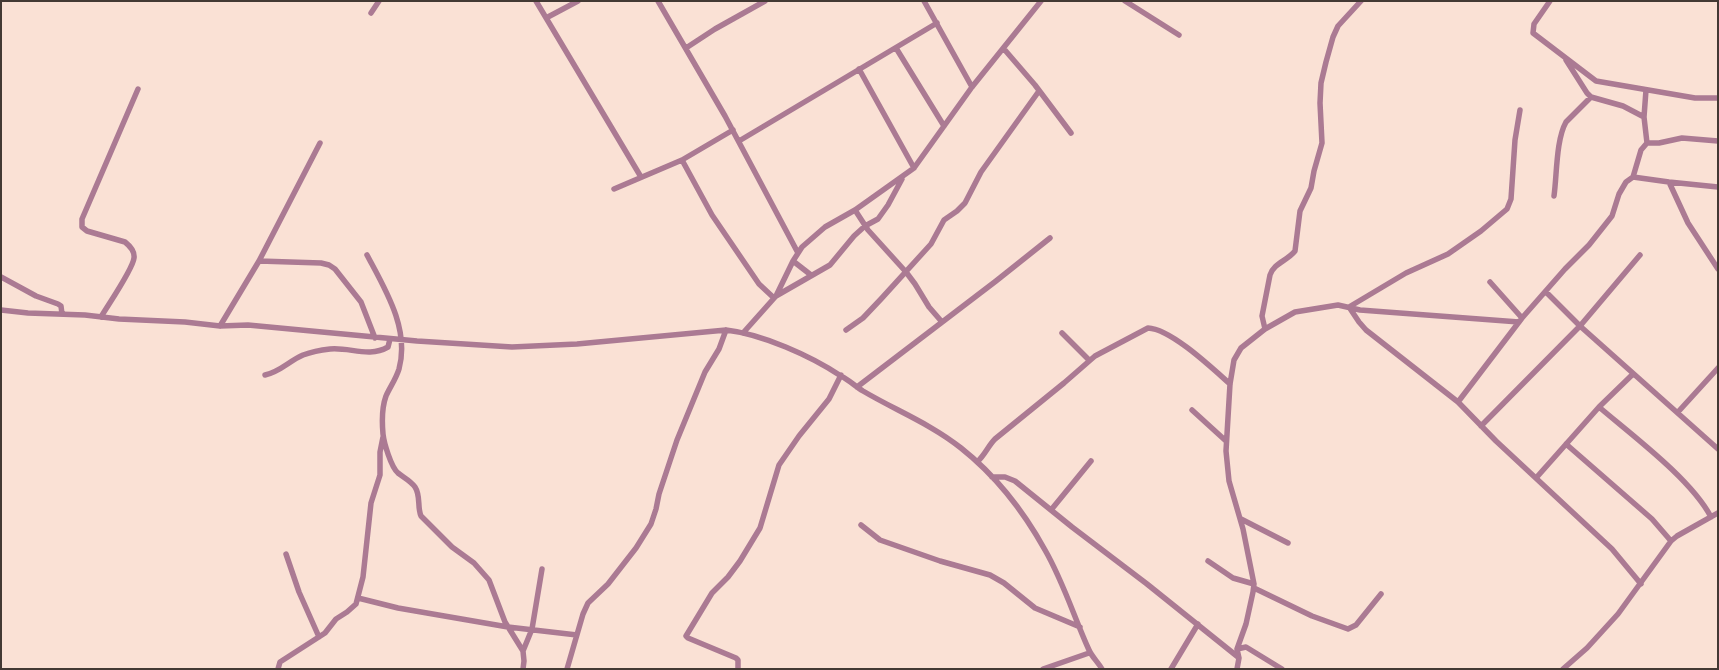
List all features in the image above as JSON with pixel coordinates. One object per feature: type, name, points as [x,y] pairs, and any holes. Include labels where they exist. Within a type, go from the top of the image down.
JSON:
[{"type":"street","points":[[371,13],[379,1]]},
{"type":"street","points":[[536,1],[642,177]]},
{"type":"street","points":[[546,18],[578,1]]},
{"type":"street","points":[[658,1],[733,130],[798,253]]},
{"type":"street","points":[[686,48],[765,1]]},
{"type":"street","points":[[924,1],[972,88]]},
{"type":"street","points":[[743,333],[775,297],[793,261],[807,242],[825,227],[855,210],[914,168],[972,88],[1042,1]]},
{"type":"street","points":[[1124,1],[1180,35]]},
{"type":"street","points":[[1265,329],[1262,316],[1270,275],[1276,266],[1295,251],[1300,211],[1311,188],[1322,143],[1320,103],[1322,83],[1333,36],[1338,26],[1361,1]]},
{"type":"street","points":[[1550,1],[1534,24],[1533,33],[1596,81],[1695,98],[1718,98]]},
{"type":"street","points":[[739,141],[936,23]]},
{"type":"street","points":[[896,48],[944,126]]},
{"type":"street","points":[[1004,49],[1071,132]]},
{"type":"street","points":[[1565,58],[1583,89],[1591,96],[1623,106],[1644,117]]},
{"type":"street","points":[[859,69],[914,168]]},
{"type":"street","points":[[101,317],[132,266],[134,253],[130,246],[124,242],[87,231],[82,227],[82,220],[138,88]]},
{"type":"street","points":[[1634,177],[1641,150],[1647,143],[1644,117],[1646,90]]},
{"type":"street","points":[[846,330],[863,318],[931,244],[944,220],[965,203],[981,172],[1039,91]]},
{"type":"street","points":[[1554,196],[1564,126],[1591,96]]},
{"type":"street","points":[[1349,307],[1406,273],[1448,254],[1476,236],[1507,209],[1511,199],[1515,140],[1520,110]]},
{"type":"street","points":[[614,189],[682,160],[733,130]]},
{"type":"street","points":[[1647,143],[1659,143],[1682,138],[1718,142]]},
{"type":"street","points":[[220,326],[258,261],[320,143]]},
{"type":"street","points":[[682,160],[716,222],[759,284],[775,297]]},
{"type":"street","points":[[775,297],[830,265],[844,247],[865,226],[878,219],[903,177]]},
{"type":"street","points":[[1458,402],[1521,320],[1565,269],[1589,245],[1612,216],[1626,182],[1634,177],[1718,187]]},
{"type":"street","points":[[1669,182],[1688,223],[1718,269]]},
{"type":"street","points":[[855,210],[881,246],[906,272],[929,307],[942,322]]},
{"type":"street","points":[[857,387],[1050,238]]},
{"type":"street","points":[[1481,426],[1580,326],[1640,254]]},
{"type":"street","points":[[278,669],[280,662],[325,633],[336,619],[356,604],[363,577],[371,503],[380,475],[385,398],[399,369],[403,352],[400,328],[393,309],[367,255]]},
{"type":"street","points":[[258,261],[321,263],[329,265],[335,269],[361,302],[375,338]]},
{"type":"street","points":[[793,261],[811,275]]},
{"type":"street","points":[[1,278],[36,296],[56,302],[61,306],[62,314]]},
{"type":"street","points":[[1490,282],[1521,320]]},
{"type":"street","points":[[1546,292],[1633,374],[1716,445]]},
{"type":"street","points":[[1237,669],[1238,649],[1246,624],[1254,586],[1240,519],[1229,481],[1226,441],[1230,384],[1234,360],[1237,354],[1265,329],[1295,312],[1338,305],[1360,310],[1521,320]]},
{"type":"street","points":[[1349,307],[1366,330],[1458,402],[1612,549],[1640,584]]},
{"type":"street","points":[[1,310],[28,314],[62,314],[220,326],[248,326],[375,338],[501,346],[626,340],[726,330],[743,333],[805,355],[939,433],[977,462],[992,477],[1028,524],[1045,550],[1080,627],[1089,653],[1102,669]]},
{"type":"street","points":[[977,462],[983,457],[988,445],[1090,360],[1148,328],[1155,328],[1165,332],[1198,356],[1230,384]]},
{"type":"street","points":[[567,669],[588,603],[608,584],[636,548],[651,524],[680,431],[705,372],[719,349],[726,330]]},
{"type":"street","points":[[1062,333],[1090,360]]},
{"type":"street","points":[[265,375],[272,374],[302,355],[331,349],[378,352],[388,347],[390,339]]},
{"type":"street","points":[[1678,412],[1718,368]]},
{"type":"street","points":[[1536,478],[1599,407],[1633,374]]},
{"type":"street","points":[[738,669],[738,660],[736,658],[686,636],[712,593],[728,577],[740,561],[760,528],[780,465],[799,436],[829,399],[841,375]]},
{"type":"street","points":[[1599,407],[1670,468],[1705,504],[1711,517]]},
{"type":"street","points":[[1192,410],[1226,441]]},
{"type":"street","points":[[383,435],[394,470],[416,488],[421,516],[489,580],[499,609],[523,651],[523,669]]},
{"type":"street","points":[[1566,444],[1652,519],[1671,541]]},
{"type":"street","points":[[1052,510],[1091,461]]},
{"type":"street","points":[[992,477],[1010,478],[1239,658]]},
{"type":"street","points":[[1563,669],[1601,632],[1640,584],[1671,541],[1718,513]]},
{"type":"street","points":[[1240,519],[1288,543]]},
{"type":"street","points":[[861,524],[880,540],[990,576],[1004,583],[1035,608],[1080,627]]},
{"type":"street","points":[[286,554],[299,592],[319,637]]},
{"type":"street","points":[[1208,561],[1233,578],[1254,586],[1312,616],[1348,629],[1356,625],[1381,594]]},
{"type":"street","points":[[523,651],[532,629],[542,569]]},
{"type":"street","points":[[358,598],[398,608],[508,627],[577,635]]},
{"type":"street","points":[[1171,669],[1198,624]]},
{"type":"street","points":[[1238,649],[1246,647],[1282,669]]},
{"type":"street","points":[[1043,669],[1089,653]]}]
